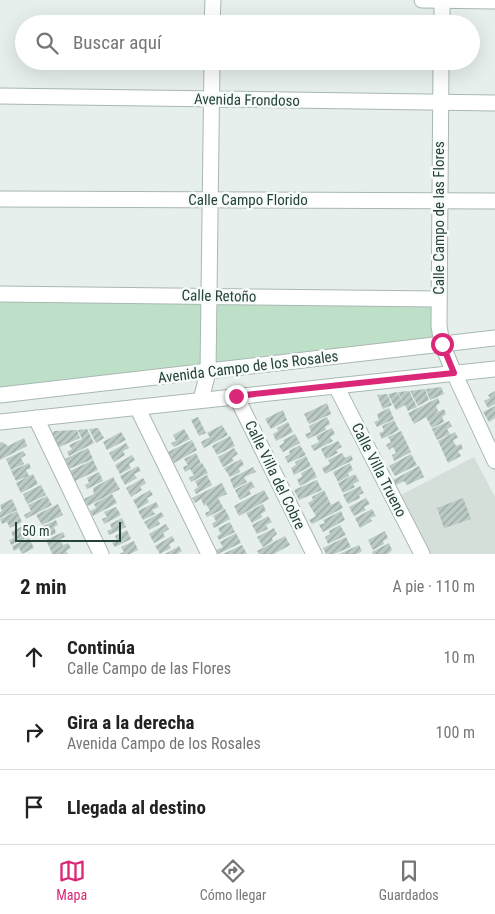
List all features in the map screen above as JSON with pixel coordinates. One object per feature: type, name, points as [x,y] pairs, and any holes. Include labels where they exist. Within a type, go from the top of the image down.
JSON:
[{"type":"street","points":[[212,15],[213,0]]},
{"type":"street","points":[[422,0],[495,1]]},
{"type":"street","points":[[442,0],[442,15]]},
{"type":"street","points":[[201,400],[208,372],[212,70]]},
{"type":"street","name":"Calle Campo de las Flores","points":[[441,70],[439,326],[442,344],[454,373],[495,461]]},
{"type":"street","name":"Avenida Frondoso","points":[[0,96],[495,103]]},
{"type":"street","name":"Calle Campo Florido","points":[[0,199],[495,201]]},
{"type":"street","name":"Calle Retoño","points":[[0,294],[438,299]]},
{"type":"street","name":"Avenida Campo de los Rosales","points":[[0,395],[495,338]]},
{"type":"street","name":"Avenida Campo de los Rosales","points":[[0,422],[495,368]]},
{"type":"street","name":"Calle Villa Trueno","points":[[336,386],[422,554]]},
{"type":"street","name":"Calle Villa del Cobre","points":[[236,396],[314,554]]},
{"type":"street","points":[[137,407],[209,554]]},
{"type":"street","points":[[36,418],[101,554]]},
{"type":"shaded area","points":[[474,457],[495,497],[495,554],[424,554],[395,498]]},
{"type":"green space","points":[[0,298],[432,305],[435,340],[0,388]]},
{"type":"building","points":[[441,387],[444,394],[430,400],[426,389]]},
{"type":"building","points":[[425,389],[429,400],[418,406],[410,391]]},
{"type":"building","points":[[409,391],[417,407],[408,411],[405,405],[396,410],[388,394],[397,392],[404,404],[398,392]]},
{"type":"building","points":[[495,391],[495,404],[488,408],[484,401],[490,398],[488,395]]},
{"type":"building","points":[[387,394],[392,405],[383,409],[377,395]]},
{"type":"building","points":[[438,398],[440,403],[436,406],[438,411],[433,414],[444,409],[446,414],[442,417],[444,422],[432,428],[426,417],[414,424],[408,413]]},
{"type":"building","points":[[327,403],[331,414],[309,424],[304,414]]},
{"type":"building","points":[[495,406],[495,418],[489,422],[483,412]]},
{"type":"building","points":[[389,408],[394,419],[377,427],[374,422],[379,420],[377,414]]},
{"type":"building","points":[[283,410],[287,420],[271,429],[265,419]]},
{"type":"building","points":[[198,417],[206,433],[199,436],[191,420]]},
{"type":"building","points":[[327,417],[330,424],[325,427],[326,430],[308,439],[305,434],[311,432],[309,426]]},
{"type":"building","points":[[394,420],[399,430],[382,439],[379,433],[384,431],[382,426]]},
{"type":"building","points":[[449,421],[452,426],[447,429],[450,434],[437,440],[432,429]]},
{"type":"building","points":[[288,422],[293,432],[276,441],[273,434],[278,431],[277,428]]},
{"type":"building","points":[[222,425],[228,435],[204,448],[201,442],[210,437],[207,433]]},
{"type":"building","points":[[98,428],[104,438],[96,443],[89,429]]},
{"type":"building","points":[[332,428],[335,434],[330,437],[333,441],[314,451],[311,446],[319,442],[316,436]]},
{"type":"building","points":[[87,429],[94,443],[69,456],[67,452],[72,449],[69,445],[82,439],[78,430]]},
{"type":"building","points":[[184,429],[190,439],[174,447],[171,443],[176,441],[173,435]]},
{"type":"building","points":[[77,430],[80,438],[57,448],[52,436],[54,431]]},
{"type":"building","points":[[401,431],[411,452],[394,461],[392,455],[396,453],[393,447],[389,450],[386,445],[391,442],[388,437]]},
{"type":"building","points":[[121,432],[126,440],[107,450],[103,442]]},
{"type":"building","points":[[455,432],[458,438],[453,440],[456,446],[461,444],[463,449],[458,451],[461,456],[448,463],[438,441]]},
{"type":"building","points":[[295,434],[300,443],[283,452],[279,446],[284,443],[283,440]]},
{"type":"building","points":[[230,436],[235,446],[217,455],[212,446]]},
{"type":"building","points":[[24,438],[27,446],[0,460],[0,443],[2,442],[8,446]]},
{"type":"building","points":[[192,440],[197,450],[174,463],[168,452]]},
{"type":"building","points":[[338,441],[342,447],[336,450],[338,453],[326,459],[321,449]]},
{"type":"building","points":[[126,443],[129,448],[123,451],[125,455],[114,462],[109,453]]},
{"type":"building","points":[[300,445],[306,455],[288,463],[285,457],[290,454],[289,451]]},
{"type":"building","points":[[88,448],[93,459],[69,469],[65,459]]},
{"type":"building","points":[[234,448],[238,454],[232,458],[234,461],[223,467],[218,457]]},
{"type":"building","points":[[23,451],[26,455],[21,458],[24,464],[11,470],[6,459]]},
{"type":"building","points":[[196,453],[201,463],[192,468],[202,463],[208,473],[191,482],[189,478],[194,475],[190,469],[185,472],[183,467],[188,465],[184,459]]},
{"type":"building","points":[[342,453],[345,458],[351,455],[353,460],[325,474],[322,468],[330,464],[328,460]]},
{"type":"building","points":[[411,454],[417,465],[395,476],[389,466]]},
{"type":"building","points":[[132,455],[135,460],[129,464],[131,468],[120,474],[115,465]]},
{"type":"building","points":[[306,456],[311,466],[294,475],[291,468],[296,465],[295,462]]},
{"type":"building","points":[[241,459],[244,465],[239,468],[240,472],[230,477],[224,468]]},
{"type":"building","points":[[93,460],[98,470],[75,481],[70,471]]},
{"type":"building","points":[[29,463],[31,468],[26,470],[29,476],[16,481],[11,471]]},
{"type":"building","points":[[350,463],[353,470],[348,473],[349,476],[338,482],[333,472]]},
{"type":"building","points":[[138,466],[141,471],[134,474],[137,478],[125,485],[120,476]]},
{"type":"building","points":[[419,466],[424,477],[407,485],[404,481],[396,485],[393,480]]},
{"type":"building","points":[[253,467],[256,472],[244,477],[247,482],[234,489],[230,479]]},
{"type":"building","points":[[312,467],[317,477],[300,486],[297,479],[302,477],[301,473]]},
{"type":"building","points":[[99,472],[103,481],[87,489],[85,485],[89,483],[87,478]]},
{"type":"building","points":[[33,474],[38,484],[21,493],[16,483]]},
{"type":"building","points":[[355,474],[359,481],[353,484],[355,487],[343,493],[338,483]]},
{"type":"building","points":[[207,475],[212,485],[196,494],[194,490],[198,487],[195,481]]},
{"type":"building","points":[[113,477],[120,489],[88,506],[84,499],[94,494],[93,488]]},
{"type":"building","points":[[143,478],[146,483],[140,487],[142,490],[131,497],[126,488]]},
{"type":"building","points":[[317,480],[322,490],[299,500],[294,490]]},
{"type":"building","points":[[251,481],[255,487],[249,490],[251,494],[240,500],[235,490]]},
{"type":"building","points":[[222,483],[227,494],[218,498],[224,509],[207,517],[205,513],[210,511],[206,504],[204,506],[201,499],[195,503],[192,498]]},
{"type":"building","points":[[41,485],[46,495],[27,504],[23,494]]},
{"type":"building","points":[[360,486],[364,493],[359,495],[360,498],[348,504],[343,495]]},
{"type":"building","points":[[150,490],[153,495],[147,498],[149,502],[138,509],[133,500]]},
{"type":"building","points":[[264,490],[269,499],[239,516],[234,506]]},
{"type":"building","points":[[324,490],[331,505],[339,501],[343,508],[312,524],[309,520],[316,516],[308,503],[313,500],[312,497]]},
{"type":"building","points":[[112,494],[117,503],[93,516],[90,511],[96,508],[94,504]]},
{"type":"building","points":[[47,496],[52,505],[26,519],[24,515],[31,511],[28,505]]},
{"type":"building","points":[[366,498],[370,504],[364,507],[366,510],[354,516],[349,507]]},
{"type":"building","points":[[463,498],[471,519],[444,528],[437,508]]},
{"type":"building","points":[[12,499],[17,510],[0,518],[0,512],[2,511],[0,505]]},
{"type":"building","points":[[156,502],[159,507],[152,510],[155,514],[143,520],[138,511]]},
{"type":"building","points":[[58,504],[63,515],[42,525],[36,515]]},
{"type":"building","points":[[263,504],[266,511],[261,514],[262,517],[252,523],[246,513]]},
{"type":"building","points":[[116,507],[121,515],[104,524],[102,519],[107,517],[104,512]]},
{"type":"building","points":[[225,509],[230,519],[214,528],[212,524],[216,521],[213,516]]},
{"type":"building","points":[[372,509],[376,516],[370,518],[372,521],[360,528],[355,518]]},
{"type":"building","points":[[17,511],[22,522],[10,528],[7,522],[2,524],[0,519]]},
{"type":"building","points":[[341,511],[345,520],[323,532],[319,525],[325,523],[323,520]]},
{"type":"building","points":[[161,512],[164,516],[158,520],[160,524],[149,530],[144,522]]},
{"type":"building","points":[[268,516],[272,522],[266,525],[268,529],[257,534],[252,525]]},
{"type":"building","points":[[122,518],[126,527],[109,535],[107,531],[112,529],[110,524]]},
{"type":"building","points":[[56,520],[58,525],[54,527],[56,533],[44,539],[39,528]]},
{"type":"building","points":[[230,522],[235,532],[219,540],[217,536],[221,534],[218,528]]},
{"type":"building","points":[[166,524],[169,529],[163,533],[165,537],[154,543],[149,534]]},
{"type":"building","points":[[340,525],[346,535],[328,544],[325,537],[330,534],[329,531]]},
{"type":"building","points":[[23,526],[28,537],[11,545],[9,540],[14,538],[11,532]]},
{"type":"building","points":[[274,528],[277,534],[272,538],[273,541],[263,547],[257,537]]},
{"type":"building","points":[[127,530],[131,539],[115,547],[112,543],[117,541],[115,536]]},
{"type":"building","points":[[385,531],[388,538],[383,541],[384,544],[373,550],[368,540]]},
{"type":"building","points":[[63,532],[65,537],[60,539],[63,545],[51,551],[46,540]]},
{"type":"building","points":[[236,533],[241,543],[218,554],[216,550],[223,547],[220,542]]},
{"type":"building","points":[[172,536],[175,541],[169,544],[171,548],[160,554],[155,546]]},
{"type":"building","points":[[285,536],[290,545],[274,554],[259,554],[257,551]]},
{"type":"building","points":[[346,537],[351,547],[334,554],[326,554],[323,548]]},
{"type":"building","points":[[29,538],[34,548],[22,554],[19,548],[14,551],[12,546]]},
{"type":"building","points":[[134,541],[138,550],[130,554],[119,554],[124,552],[121,547]]},
{"type":"building","points":[[68,543],[71,548],[66,551],[68,554],[52,554],[51,551]]},
{"type":"building","points":[[389,543],[392,550],[388,554],[373,554],[372,552]]},
{"type":"building","points":[[242,545],[247,554],[223,554]]},
{"type":"building","points":[[359,545],[362,551],[357,554],[339,554]]},
{"type":"building","points":[[179,546],[182,551],[177,554],[165,554]]},
{"type":"route","points":[[236,396],[454,373],[442,344]]}]
